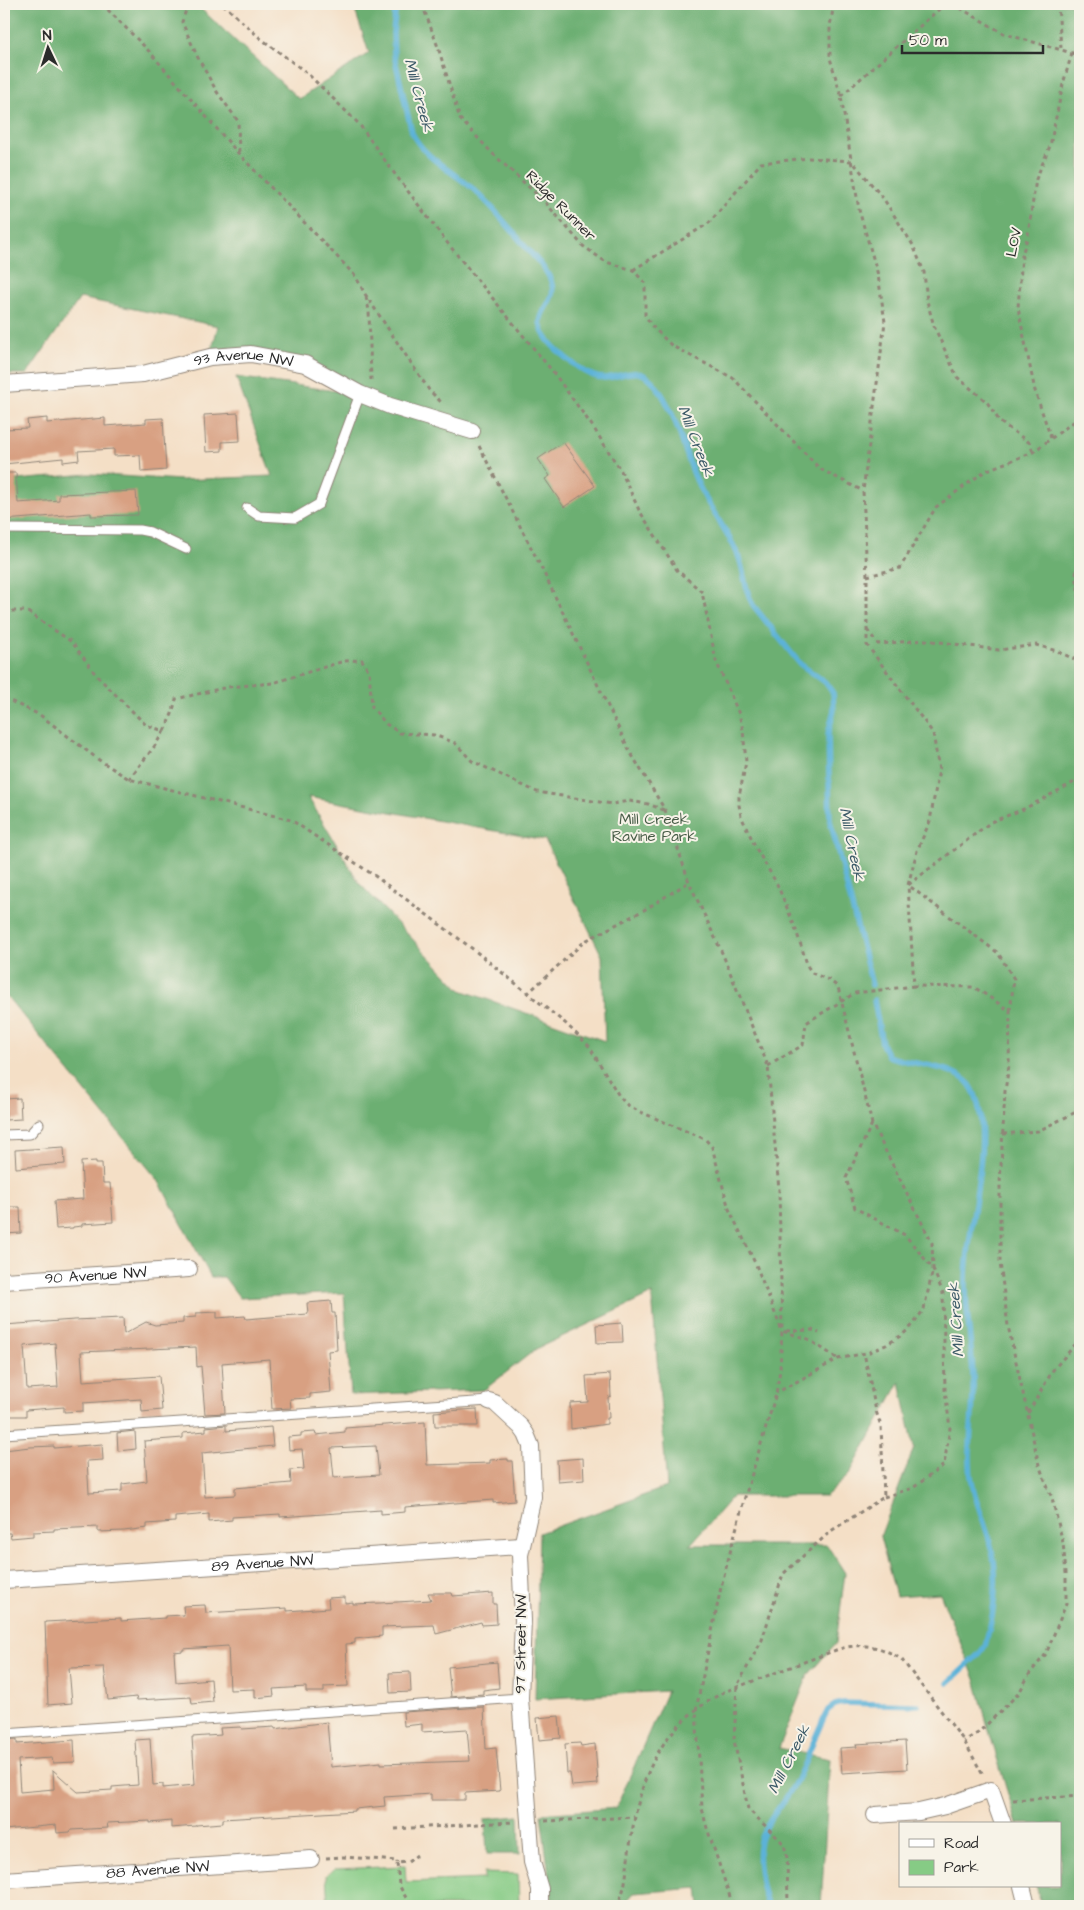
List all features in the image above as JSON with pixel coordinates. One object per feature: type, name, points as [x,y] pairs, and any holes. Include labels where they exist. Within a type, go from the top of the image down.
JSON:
[{"type":"street","name":"93 Avenue NW","points":[[4,384],[143,374],[210,357],[251,354],[305,364],[360,394],[390,406],[472,431]]},
{"type":"street","name":"90 Avenue NW","points":[[4,1281],[190,1269]]},
{"type":"street","name":"97 Street NW","points":[[489,1401],[521,1427],[531,1446],[533,1497],[521,1546],[520,1564],[523,1620],[520,1698],[532,1862],[540,1889],[540,1906]]},
{"type":"street","name":"89 Avenue NW","points":[[4,1580],[521,1546]]},
{"type":"street","points":[[875,1815],[918,1812],[945,1806],[991,1790],[1002,1822]]},
{"type":"street","name":"88 Avenue NW","points":[[4,1880],[310,1859]]},
{"type":"street","points":[[1022,1888],[1027,1906]]},
{"type":"lane","points":[[247,508],[259,516],[295,518],[319,504],[360,394]]},
{"type":"lane","points":[[4,528],[140,530],[150,532],[186,549]]},
{"type":"lane","points":[[4,1135],[30,1134],[39,1124]]},
{"type":"lane","points":[[4,1434],[489,1401]]},
{"type":"lane","points":[[4,1734],[520,1698]]},
{"type":"path","points":[[102,4],[146,48],[239,154],[345,264],[356,277],[365,294],[429,390],[450,410]]},
{"type":"path","points":[[188,4],[182,22],[197,56],[217,92],[238,121],[239,154]]},
{"type":"path","points":[[223,4],[260,38],[306,73],[359,124],[449,245],[559,380],[621,471],[639,510],[677,570],[702,592],[716,661],[739,714],[743,730],[746,762],[739,797],[741,816],[757,850],[777,884],[795,927],[808,966],[812,973],[829,980],[838,987],[872,1124],[932,1243],[933,1269],[924,1309],[902,1335],[886,1345],[864,1353],[838,1359],[776,1394]]},
{"type":"path","name":"Ridge Runner","points":[[424,4],[460,119],[503,165],[545,202],[582,246],[606,262],[633,270]]},
{"type":"path","points":[[834,4],[830,26],[830,58],[841,96],[859,210],[878,275],[885,322],[863,491],[867,576],[867,645],[933,733],[939,770],[930,821],[917,851],[908,885],[914,986]]},
{"type":"path","points":[[841,96],[945,4]]},
{"type":"path","points":[[953,4],[1005,34],[1072,53],[1080,53]]},
{"type":"path","points":[[1058,4],[1061,49]]},
{"type":"path","name":"LOV","points":[[1051,438],[1035,391],[1018,308],[1022,255],[1028,235],[1036,179],[1050,146],[1063,84],[1072,53]]},
{"type":"path","points":[[863,491],[820,469],[733,378],[672,346],[652,326],[645,314],[645,284],[633,270],[709,223],[761,163],[809,158],[852,161],[883,198],[913,245],[924,272],[927,301],[934,326],[957,377],[986,402],[1000,422],[1030,443],[1033,452]]},
{"type":"path","points":[[360,394],[371,384],[372,377],[370,310],[365,294]]},
{"type":"path","points":[[867,576],[900,568],[936,507],[985,470],[1033,452],[1080,417]]},
{"type":"path","points":[[472,431],[541,567],[629,750],[665,810],[689,882],[723,956],[768,1066],[779,1190],[782,1331],[780,1370],[776,1394],[742,1507],[721,1587],[696,1710],[702,1808],[733,1906]]},
{"type":"path","points":[[1080,555],[1076,573],[1080,604]]},
{"type":"path","points":[[4,611],[26,611],[72,642],[96,674],[146,725],[164,731]]},
{"type":"path","points":[[867,629],[878,644],[925,640],[999,650],[1036,645],[1057,651],[1080,662]]},
{"type":"path","points":[[129,779],[164,731],[172,714],[176,699],[228,687],[273,683],[344,661],[362,660],[369,671],[372,707],[386,724],[400,733],[434,735],[455,743],[472,761],[537,792],[612,804],[629,800],[665,810]]},
{"type":"path","points":[[4,691],[6,698],[40,715],[99,760],[129,779],[291,820],[375,876],[474,950],[565,1023],[589,1046],[619,1096],[626,1104],[638,1111],[705,1139],[712,1147],[729,1209],[756,1265],[782,1331]]},
{"type":"path","points":[[908,885],[991,822],[1024,809],[1080,779]]},
{"type":"path","points":[[527,994],[585,941],[644,910],[689,882]]},
{"type":"path","points":[[908,885],[998,953],[1014,979],[1010,1011],[1010,1065],[1005,1091],[1000,1184],[1000,1262],[1008,1326],[1039,1465],[1052,1498],[1063,1543],[1066,1573],[1066,1604],[1046,1654],[1030,1673],[1019,1693],[978,1733],[964,1741]]},
{"type":"path","points":[[768,1066],[804,1045],[806,1023],[842,1003],[855,993],[914,986],[974,987],[1010,1011]]},
{"type":"path","points":[[1003,1134],[1038,1131],[1080,1110]]},
{"type":"path","points":[[788,1906],[787,1858],[784,1844],[748,1809],[734,1740],[737,1686],[762,1640],[783,1574],[831,1531],[884,1497],[913,1488],[944,1465],[950,1428],[945,1390],[943,1293],[933,1269],[905,1235],[855,1208],[846,1178],[872,1124]]},
{"type":"path","points":[[782,1331],[812,1330],[819,1333]]},
{"type":"path","points":[[782,1331],[808,1339],[838,1359]]},
{"type":"path","points":[[1028,1414],[1053,1370],[1080,1339]]},
{"type":"path","points":[[864,1353],[881,1426],[884,1497]]},
{"type":"path","points":[[615,1906],[622,1893],[634,1817],[649,1769],[663,1742],[675,1727],[712,1698],[737,1686],[850,1645],[878,1647],[891,1652],[902,1660],[964,1741],[991,1790]]},
{"type":"path","points":[[1013,1800],[1080,1796]]},
{"type":"path","points":[[395,1829],[634,1817]]},
{"type":"path","points":[[310,1859],[344,1857],[397,1861],[397,1863],[408,1862],[417,1855]]},
{"type":"path","points":[[397,1863],[400,1885],[410,1905]]},
{"type":"green space","name":"Mill Creek Ravine Park","points":[[4,4],[204,4],[201,9],[299,99],[369,53],[353,4],[1080,4],[1080,1906],[1042,1906],[1037,1888],[1062,1888],[1062,1822],[1016,1822],[975,1679],[940,1593],[896,1596],[880,1537],[914,1448],[900,1382],[849,1475],[826,1496],[733,1496],[690,1545],[827,1545],[845,1573],[836,1643],[808,1675],[779,1748],[830,1759],[821,1906],[700,1906],[698,1888],[634,1893],[622,1906],[553,1906],[541,1814],[616,1808],[667,1691],[535,1699],[539,1533],[667,1487],[652,1294],[536,1349],[484,1390],[351,1395],[344,1293],[240,1298],[224,1277],[211,1277],[158,1180],[4,993],[4,481],[89,474],[181,480],[272,476],[236,377],[358,394],[305,364],[210,357],[218,326],[80,298],[27,374],[4,374]],"holes":[[[308,797],[545,840],[602,956],[605,1041],[461,990],[360,884]]]},
{"type":"green space","points":[[519,1816],[520,1854],[487,1854],[485,1819]]},
{"type":"green space","points":[[405,1866],[406,1882],[484,1879],[484,1873],[518,1874],[519,1906],[328,1906],[326,1875],[335,1869]]},
{"type":"building","points":[[238,413],[240,441],[222,442],[222,451],[206,452],[204,415]]},
{"type":"building","points":[[47,418],[47,423],[105,418],[105,426],[146,423],[146,419],[163,418],[166,470],[141,472],[140,455],[114,456],[114,449],[78,451],[79,460],[63,462],[63,458],[4,464],[4,429],[28,428],[27,420]]},
{"type":"building","points":[[563,442],[595,486],[564,507],[545,479],[550,476],[538,459]]},
{"type":"building","points":[[4,473],[16,473],[18,503],[59,500],[59,494],[136,491],[138,515],[91,516],[91,513],[4,520]]},
{"type":"building","points":[[20,1098],[21,1119],[6,1120],[5,1099]]},
{"type":"building","points":[[64,1147],[65,1164],[16,1168],[15,1150]]},
{"type":"building","points":[[96,1161],[96,1163],[102,1163],[103,1183],[110,1183],[113,1222],[82,1224],[82,1226],[73,1228],[56,1229],[54,1201],[83,1199],[81,1162]]},
{"type":"building","points":[[4,1207],[20,1207],[21,1233],[4,1234]]},
{"type":"building","points":[[331,1301],[332,1313],[335,1313],[337,1350],[328,1351],[331,1392],[310,1394],[310,1398],[290,1399],[291,1408],[272,1409],[269,1359],[222,1363],[225,1413],[205,1414],[201,1366],[197,1367],[196,1347],[81,1352],[83,1381],[159,1376],[162,1410],[142,1412],[141,1399],[83,1403],[83,1411],[64,1412],[64,1407],[26,1410],[26,1416],[4,1416],[4,1325],[123,1318],[124,1334],[146,1322],[155,1325],[183,1323],[183,1318],[196,1317],[196,1313],[217,1312],[217,1318],[245,1316],[246,1319],[308,1314],[307,1303]],"holes":[[[55,1343],[58,1387],[27,1389],[24,1346]]]},
{"type":"building","points":[[622,1323],[623,1342],[597,1343],[596,1325]]},
{"type":"building","points":[[610,1374],[611,1396],[608,1397],[609,1418],[607,1418],[607,1424],[571,1429],[570,1403],[588,1402],[586,1376]]},
{"type":"building","points":[[477,1409],[478,1426],[435,1426],[434,1412]]},
{"type":"building","points":[[425,1422],[427,1465],[490,1463],[490,1460],[508,1459],[508,1461],[512,1461],[515,1501],[493,1503],[493,1500],[405,1507],[405,1512],[381,1514],[381,1510],[280,1517],[280,1514],[232,1517],[232,1520],[209,1522],[209,1514],[175,1517],[175,1522],[147,1524],[147,1528],[124,1531],[98,1532],[98,1527],[54,1529],[54,1531],[33,1532],[33,1536],[11,1538],[10,1533],[4,1533],[4,1450],[102,1444],[103,1460],[87,1461],[89,1493],[122,1491],[122,1484],[147,1481],[144,1441],[183,1438],[183,1433],[206,1431],[206,1427],[226,1425],[226,1431],[271,1427],[273,1446],[202,1453],[205,1497],[235,1495],[235,1488],[291,1483],[290,1470],[304,1469],[302,1449],[289,1450],[288,1437],[301,1436],[301,1433],[315,1432],[316,1435],[345,1432],[345,1428]],"holes":[[[376,1446],[379,1475],[334,1478],[331,1448]]]},
{"type":"building","points":[[135,1431],[136,1449],[118,1451],[117,1433]]},
{"type":"building","points":[[583,1458],[584,1480],[558,1482],[557,1460]]},
{"type":"building","points":[[428,1593],[452,1593],[453,1596],[493,1593],[493,1604],[496,1604],[497,1624],[482,1625],[481,1622],[436,1634],[434,1625],[382,1627],[382,1636],[355,1639],[355,1643],[346,1644],[348,1686],[324,1687],[324,1692],[306,1692],[306,1687],[273,1689],[274,1696],[255,1698],[255,1689],[230,1690],[228,1646],[183,1649],[183,1651],[174,1652],[176,1682],[211,1679],[213,1702],[192,1704],[191,1697],[137,1700],[136,1697],[108,1700],[104,1667],[69,1668],[72,1703],[48,1705],[45,1622],[121,1618],[121,1621],[165,1618],[165,1616],[184,1615],[183,1606],[205,1605],[206,1613],[287,1608],[287,1611],[329,1608],[328,1598],[345,1597],[345,1603],[353,1602],[353,1604],[431,1600]]},
{"type":"building","points":[[497,1662],[499,1688],[483,1690],[483,1694],[451,1697],[448,1667]]},
{"type":"building","points":[[410,1672],[411,1692],[390,1693],[389,1673]]},
{"type":"building","points":[[484,1707],[486,1749],[496,1748],[500,1791],[465,1793],[465,1800],[431,1800],[431,1794],[384,1797],[385,1806],[355,1809],[355,1811],[223,1819],[223,1823],[171,1828],[171,1821],[150,1823],[150,1821],[107,1823],[108,1828],[71,1830],[70,1832],[57,1833],[56,1825],[4,1830],[4,1740],[17,1739],[17,1744],[74,1740],[75,1762],[53,1763],[52,1758],[18,1760],[20,1792],[54,1789],[53,1770],[78,1792],[112,1790],[112,1787],[138,1785],[135,1740],[150,1739],[153,1785],[163,1784],[163,1788],[195,1785],[192,1737],[221,1735],[220,1728],[275,1727],[275,1729],[327,1722],[331,1767],[381,1762],[381,1764],[470,1761],[467,1729],[422,1732],[422,1724],[404,1726],[403,1712]]},
{"type":"building","points":[[559,1716],[561,1738],[539,1740],[537,1718]]},
{"type":"building","points":[[905,1741],[907,1769],[842,1773],[840,1748],[857,1747],[856,1744]]},
{"type":"building","points":[[580,1743],[581,1746],[595,1744],[598,1784],[572,1786],[570,1773],[567,1773],[565,1744]]},
{"type":"waterway","name":"Mill Creek","points":[[396,4],[393,33],[394,55],[412,133],[417,142],[439,164],[472,188],[486,201],[545,269],[552,285],[552,294],[541,316],[540,324],[544,334],[554,347],[571,362],[592,375],[605,378],[636,373],[648,377],[654,383],[675,420],[699,486],[738,555],[753,605],[800,664],[825,682],[833,693],[834,710],[828,734],[830,820],[872,985]]},
{"type":"waterway","name":"Mill Creek","points":[[874,1000],[882,1044],[888,1056],[947,1070],[967,1081],[973,1090],[979,1110],[982,1132],[981,1157],[967,1258],[966,1280],[973,1382],[970,1464],[974,1493],[993,1555],[995,1594],[985,1646],[948,1683]]},
{"type":"waterway","name":"Mill Creek","points":[[768,1906],[759,1870],[759,1851],[762,1835],[800,1774],[828,1710],[835,1705],[843,1703],[918,1705]]}]
